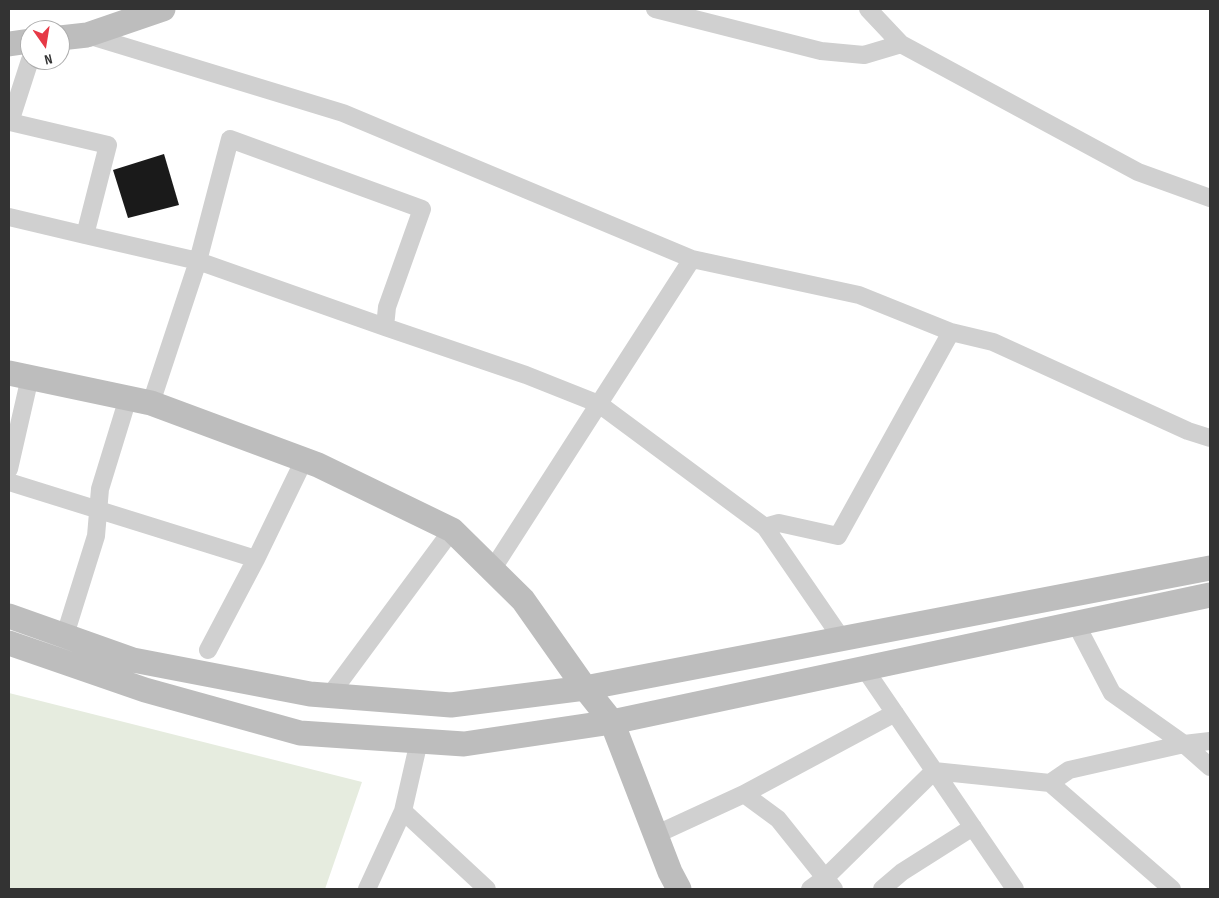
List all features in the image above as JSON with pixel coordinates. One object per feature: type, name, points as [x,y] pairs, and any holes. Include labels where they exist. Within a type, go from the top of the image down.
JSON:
[{"type":"main road","points":[[70,37],[87,35],[163,9]]},
{"type":"main road","points":[[19,375],[140,401],[318,465],[452,530],[522,600],[585,688],[612,722],[670,872],[679,889]]},
{"type":"main road","points":[[9,616],[133,660],[310,694],[451,705],[585,688],[1210,568]]},
{"type":"main road","points":[[9,643],[145,690],[300,733],[464,744],[612,722],[1210,595]]},
{"type":"street","points":[[655,9],[821,51],[864,55],[901,44]]},
{"type":"street","points":[[868,9],[901,44],[1138,172],[1210,198]]},
{"type":"street","points":[[87,35],[343,114],[692,259],[859,295],[951,332],[993,342],[1188,431],[1210,438]]},
{"type":"street","points":[[27,70],[10,122],[108,146],[85,235]]},
{"type":"street","points":[[64,635],[96,536],[100,489],[140,401],[198,261],[230,138],[422,209],[387,307],[385,327]]},
{"type":"street","points":[[9,217],[198,261],[526,375],[599,404],[765,527],[842,639]]},
{"type":"street","points":[[492,570],[692,259]]},
{"type":"street","points":[[765,527],[779,523],[838,536],[951,332]]},
{"type":"street","points":[[9,469],[19,375]]},
{"type":"street","points":[[208,650],[256,559],[304,460]]},
{"type":"street","points":[[9,482],[256,559]]},
{"type":"street","points":[[330,695],[452,530]]},
{"type":"street","points":[[1076,624],[1112,693],[1184,744],[1210,767]]},
{"type":"street","points":[[864,668],[1015,889]]},
{"type":"street","points":[[656,835],[744,794],[895,714]]},
{"type":"street","points":[[1050,782],[1069,770],[1210,740]]},
{"type":"street","points":[[367,889],[403,811],[419,741]]},
{"type":"street","points":[[934,771],[1050,782],[1172,889]]},
{"type":"street","points":[[810,889],[829,883],[934,771]]},
{"type":"street","points":[[744,794],[778,819],[829,883]]},
{"type":"street","points":[[403,811],[486,889]]},
{"type":"street","points":[[882,889],[902,872],[973,827]]},
{"type":"shaded area","points":[[9,693],[362,782],[325,889],[9,889]]},
{"type":"building","points":[[164,154],[179,205],[128,218],[113,170]]}]
